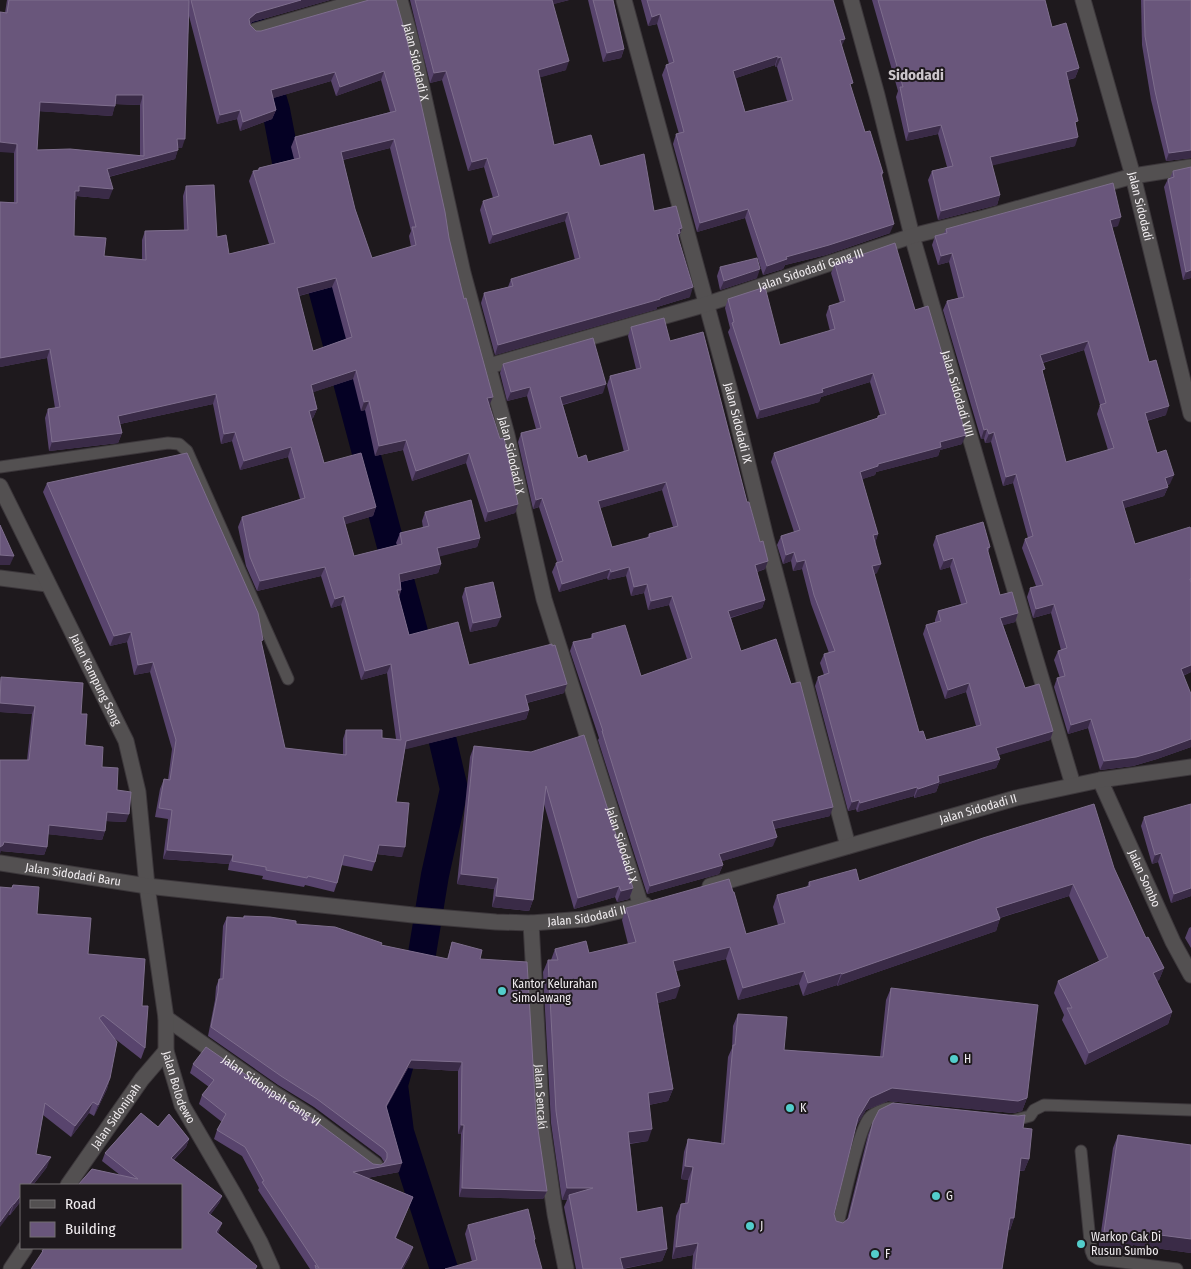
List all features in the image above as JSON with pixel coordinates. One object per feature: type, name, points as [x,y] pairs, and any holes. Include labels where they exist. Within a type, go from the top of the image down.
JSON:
[{"type":"street","points":[[255,31],[364,0]]},
{"type":"street","name":"Jalan Sidodadi X","points":[[400,0],[414,53],[463,273],[507,435],[544,599],[641,906]]},
{"type":"street","name":"Jalan Sidodadi IX","points":[[624,0],[707,304],[766,538],[848,846]]},
{"type":"street","name":"Jalan Sidodadi VIII","points":[[851,0],[912,236],[1073,785]]},
{"type":"street","name":"Jalan Sidodadi","points":[[1083,0],[1133,176],[1191,414]]},
{"type":"street","name":"Jalan Sidodadi Gang III","points":[[489,366],[707,304],[912,236],[1133,176],[1191,167]]},
{"type":"street","name":"Jalan Kampung Seng","points":[[0,486],[126,741],[138,792],[147,886]]},
{"type":"street","points":[[0,578],[47,584]]},
{"type":"street","name":"Jalan Sidodadi II","points":[[698,889],[1016,798],[1100,780],[1191,767]]},
{"type":"street","name":"Jalan Sombo","points":[[1100,780],[1172,942],[1191,976]]},
{"type":"street","name":"Jalan Sidodadi Baru","points":[[0,863],[147,886]]},
{"type":"street","name":"Jalan Sidodadi II","points":[[147,886],[414,915],[531,924],[585,919],[660,900]]},
{"type":"street","name":"Jalan Bolodewo","points":[[147,886],[166,1018],[166,1050],[182,1105],[235,1196],[260,1242],[272,1269]]},
{"type":"street","name":"Jalan Sencaki","points":[[531,924],[542,1124],[555,1214],[566,1269]]},
{"type":"street","name":"Jalan Sidonipah Gang VI","points":[[166,1018],[272,1093],[308,1115],[375,1165]]},
{"type":"street","name":"Jalan Sidonipah","points":[[69,1184],[142,1079],[166,1050]]},
{"type":"street","points":[[11,1269],[24,1249]]},
{"type":"lane","points":[[0,467],[168,443],[180,444],[187,451],[288,679]]},
{"type":"lane","points":[[1004,1120],[1014,1121],[1030,1116],[1034,1110],[1044,1105],[1191,1110]]},
{"type":"lane","points":[[837,1228],[861,1132],[869,1117],[887,1108],[907,1110]]},
{"type":"lane","points":[[1080,1151],[1093,1256],[1098,1259],[1177,1269]]},
{"type":"building","points":[[9,0],[189,0],[185,139],[177,139],[178,150],[107,169],[113,189],[79,186],[79,191],[75,191],[74,236],[106,238],[104,256],[146,260],[145,231],[188,230],[186,186],[214,185],[217,237],[226,235],[229,254],[275,243],[253,171],[300,158],[295,137],[396,111],[384,71],[340,87],[335,72],[271,90],[276,110],[243,122],[240,110],[220,115],[191,0],[301,0],[256,13],[249,19],[250,25],[256,31],[261,31],[369,0],[396,0],[406,36],[445,212],[449,238],[464,299],[466,298],[493,397],[487,398],[500,439],[504,438],[518,504],[488,512],[469,453],[416,471],[406,440],[379,446],[369,401],[364,402],[356,370],[311,385],[317,409],[309,411],[324,463],[361,453],[376,507],[343,517],[354,556],[402,544],[400,533],[429,526],[425,512],[471,500],[480,538],[437,548],[441,564],[399,574],[401,590],[397,590],[409,635],[458,622],[469,665],[552,644],[552,646],[555,645],[567,684],[525,695],[529,710],[406,741],[396,802],[409,803],[405,847],[379,845],[375,862],[344,855],[337,883],[308,876],[307,878],[266,870],[266,867],[232,861],[233,855],[167,850],[172,810],[159,808],[164,779],[170,780],[176,740],[153,662],[138,665],[131,632],[114,636],[47,483],[187,453],[258,613],[263,640],[261,641],[285,748],[346,755],[346,730],[382,730],[382,738],[401,740],[391,664],[365,671],[344,596],[335,599],[325,567],[260,581],[250,557],[242,517],[305,498],[291,447],[244,461],[235,432],[224,434],[216,394],[118,416],[122,433],[52,442],[48,409],[60,407],[50,349],[0,358],[0,202],[17,203],[17,144],[0,142],[0,12],[7,13]],"holes":[[[116,95],[143,95],[144,156],[70,149],[37,150],[40,102],[115,106]],[[394,139],[416,227],[412,227],[416,245],[372,258],[355,209],[341,152]],[[336,278],[352,337],[313,351],[297,288]]]},
{"type":"building","points":[[415,0],[552,0],[569,61],[538,70],[554,145],[591,135],[600,166],[644,154],[654,211],[676,206],[682,228],[679,229],[680,233],[677,234],[693,287],[660,299],[498,345],[484,293],[513,286],[511,279],[580,258],[568,212],[493,235],[483,201],[499,196],[487,158],[472,162],[446,71],[434,73]]},
{"type":"building","points":[[593,0],[613,0],[624,49],[607,53]]},
{"type":"building","points":[[647,0],[833,0],[845,39],[840,40],[853,83],[850,84],[865,132],[870,131],[883,173],[881,173],[894,224],[786,257],[787,259],[767,266],[748,209],[700,223],[676,134],[684,132],[666,65],[674,62],[660,14],[652,17]],"holes":[[[778,56],[778,58],[781,57],[793,100],[745,112],[733,71]]]},
{"type":"building","points":[[878,0],[1045,0],[1052,27],[1066,23],[1079,68],[1066,72],[1078,121],[1075,122],[1078,137],[990,157],[1000,195],[941,211],[932,171],[953,166],[941,125],[909,132],[900,87],[903,87]]},
{"type":"building","points":[[1144,0],[1191,0],[1191,150],[1169,153],[1145,36]]},
{"type":"building","points":[[1191,167],[1191,270],[1186,272],[1168,179],[1174,177],[1173,171]]},
{"type":"building","points":[[1113,183],[1121,217],[1110,220],[1149,362],[1156,360],[1169,406],[1145,413],[1157,453],[1166,450],[1174,475],[1165,478],[1168,487],[1122,501],[1135,544],[1190,527],[1191,529],[1191,665],[1181,669],[1191,694],[1191,739],[1136,757],[1104,761],[1091,719],[1071,725],[1057,678],[1065,676],[1058,651],[1067,648],[1054,604],[1036,609],[1030,588],[1043,585],[1025,539],[1033,536],[1016,474],[1006,477],[994,432],[989,434],[987,429],[984,430],[947,301],[964,297],[952,253],[941,256],[935,236],[947,233],[946,229]],"holes":[[[1088,341],[1106,403],[1100,405],[1114,448],[1066,462],[1042,370],[1045,369],[1040,355]]]},
{"type":"building","points":[[895,243],[915,310],[928,306],[966,435],[940,442],[941,447],[878,464],[878,466],[860,472],[878,534],[873,535],[881,564],[872,566],[919,732],[923,731],[926,740],[981,725],[969,683],[948,690],[926,625],[941,621],[938,611],[967,603],[953,558],[944,561],[936,536],[983,522],[990,547],[987,548],[1000,595],[1012,592],[1018,613],[1000,618],[1025,688],[1039,684],[1053,731],[996,748],[1000,759],[938,776],[939,782],[860,803],[859,800],[852,802],[818,677],[829,673],[824,654],[835,651],[814,595],[805,560],[797,562],[794,552],[786,555],[781,536],[800,530],[774,453],[886,414],[873,373],[822,389],[823,392],[760,410],[732,323],[734,322],[728,299],[765,287],[780,345],[835,329],[829,306],[845,301],[835,264]]},
{"type":"building","points":[[757,258],[760,269],[724,281],[720,267]]},
{"type":"building","points":[[664,318],[670,341],[703,332],[747,502],[749,502],[760,542],[763,541],[768,561],[755,565],[765,600],[728,611],[741,651],[776,639],[791,684],[800,682],[833,807],[772,821],[777,837],[719,854],[723,865],[650,886],[603,731],[573,642],[593,638],[592,634],[625,625],[641,676],[692,658],[672,596],[651,601],[647,584],[634,587],[629,567],[611,572],[610,569],[562,584],[556,563],[563,561],[542,498],[536,500],[521,433],[541,428],[530,387],[511,392],[503,364],[593,338],[606,384],[560,397],[578,458],[586,455],[588,462],[629,450],[610,376],[641,368],[631,327]],"holes":[[[666,482],[678,526],[649,534],[650,537],[612,547],[598,501]]]},
{"type":"building","points":[[0,525],[14,556],[0,555]]},
{"type":"building","points":[[493,582],[501,617],[473,623],[465,588]]},
{"type":"building","points":[[1,677],[83,683],[81,714],[87,714],[85,745],[103,747],[102,767],[118,768],[117,790],[131,792],[129,814],[107,812],[105,831],[49,825],[47,847],[4,842],[0,847],[0,760],[29,760],[35,706],[0,703]]},
{"type":"building","points":[[584,735],[633,888],[621,891],[619,886],[578,898],[546,786],[533,900],[496,896],[498,878],[461,874],[474,746],[531,752]]},
{"type":"building","points":[[1094,804],[1114,868],[1146,938],[1148,937],[1164,968],[1153,973],[1172,1012],[1089,1053],[1067,1008],[1072,1008],[1058,981],[1108,957],[1073,884],[996,908],[1000,919],[842,974],[808,983],[804,971],[743,988],[730,947],[673,961],[680,986],[656,993],[673,1089],[648,1093],[652,1129],[628,1132],[637,1212],[662,1207],[667,1249],[620,1258],[623,1269],[583,1269],[569,1195],[593,1188],[567,1188],[556,1111],[548,960],[558,960],[555,949],[586,941],[589,953],[636,942],[626,908],[729,879],[746,934],[785,923],[777,895],[810,886],[809,882],[856,869],[859,881],[983,838]]},
{"type":"building","points":[[1191,804],[1191,888],[1174,894],[1161,853],[1155,855],[1144,817]]},
{"type":"building","points":[[13,885],[39,887],[37,914],[91,918],[88,954],[145,959],[142,1006],[148,1006],[145,1048],[103,1015],[99,1018],[117,1042],[110,1078],[98,1105],[93,1102],[75,1126],[45,1103],[36,1154],[51,1157],[30,1184],[20,1184],[20,1196],[0,1222],[0,887],[12,888]]},
{"type":"building","points":[[244,916],[270,917],[296,921],[296,924],[335,927],[382,943],[381,945],[448,959],[452,942],[482,950],[480,959],[527,962],[536,1116],[547,1191],[462,1188],[464,1125],[461,1125],[462,1062],[411,1060],[386,1106],[402,1163],[353,1172],[413,1197],[395,1238],[413,1247],[401,1269],[316,1269],[315,1265],[319,1268],[262,1182],[264,1181],[245,1147],[217,1130],[226,1114],[202,1095],[214,1080],[193,1064],[206,1047],[306,1114],[373,1164],[381,1165],[385,1162],[387,1153],[317,1099],[211,1027],[219,979],[223,979],[227,917],[244,918]]},
{"type":"building","points":[[891,988],[1038,1005],[1027,1098],[1018,1101],[892,1088],[870,1098],[858,1118],[834,1214],[836,1221],[843,1223],[849,1218],[873,1122],[879,1110],[893,1103],[1018,1116],[1025,1115],[1023,1128],[1032,1129],[1029,1159],[1021,1158],[1014,1218],[1010,1218],[1002,1269],[695,1269],[698,1243],[676,1247],[681,1204],[688,1203],[693,1167],[685,1166],[688,1139],[724,1144],[733,1045],[735,1045],[738,1014],[787,1017],[784,1050],[883,1057]]},
{"type":"building","points":[[141,1113],[158,1127],[169,1114],[189,1139],[171,1158],[222,1196],[208,1213],[222,1223],[216,1232],[257,1266],[255,1269],[31,1269],[43,1249],[182,1249],[182,1184],[79,1184],[92,1169],[138,1179],[105,1153]]},
{"type":"building","points":[[1118,1135],[1191,1145],[1191,1239],[1137,1232],[1136,1237],[1104,1232]]},
{"type":"building","points":[[528,1209],[542,1269],[445,1269],[477,1260],[468,1225]]},
{"type":"waterway","points":[[244,0],[276,110],[293,198]]},
{"type":"waterway","points":[[313,255],[440,729],[454,789],[435,875],[416,990]]},
{"type":"waterway","points":[[402,1056],[394,1085],[400,1132],[444,1269]]},
{"type":"place","name":"Kantor Kelurahan Simolawang","points":[[502,991]]},
{"type":"place","name":"H","points":[[954,1059]]},
{"type":"place","name":"K","points":[[790,1108]]},
{"type":"place","name":"G","points":[[936,1196]]},
{"type":"place","name":"J","points":[[750,1226]]},
{"type":"place","name":"Warkop Cak Di Rusun Sumbo","points":[[1081,1244]]},
{"type":"place","name":"F","points":[[875,1254]]},
{"type":"district","name":"Sidodadi","points":[[916,75]]}]
